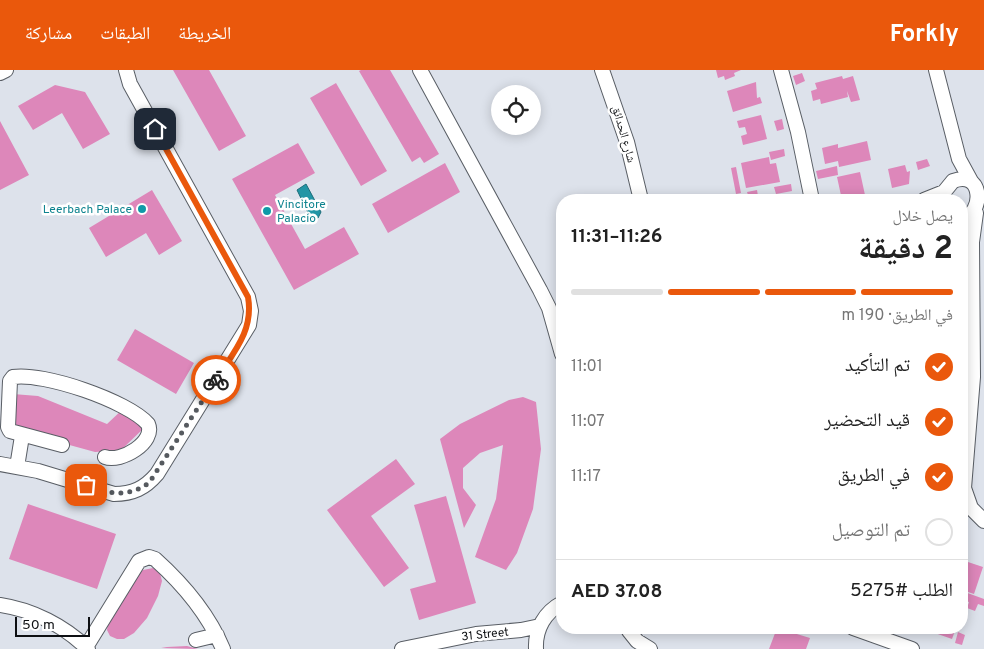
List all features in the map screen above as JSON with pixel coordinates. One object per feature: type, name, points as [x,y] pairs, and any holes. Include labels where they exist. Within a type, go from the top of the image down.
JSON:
[{"type":"street","points":[[0,73],[6,70]]},
{"type":"street","points":[[117,70],[130,84]]},
{"type":"street","points":[[0,464],[70,480],[114,494],[139,490],[157,474],[249,325],[251,311],[248,297],[130,84],[126,70]]},
{"type":"street","points":[[420,70],[540,290],[549,308],[556,333]]},
{"type":"street","name":"شارع الحدائق","points":[[602,70],[627,142],[640,194]]},
{"type":"street","points":[[781,70],[798,132],[811,194]]},
{"type":"street","points":[[936,70],[961,165],[977,182],[980,190],[972,235],[974,361],[968,440]]},
{"type":"street","points":[[945,192],[953,166],[950,127]]},
{"type":"street","points":[[945,192],[962,179],[977,182]]},
{"type":"street","points":[[968,259],[972,278]]},
{"type":"street","points":[[62,445],[22,436],[12,432],[8,427],[11,378],[16,376],[58,382],[102,396],[143,419],[148,424],[150,432],[147,439],[128,454],[116,459],[105,457]]},
{"type":"street","points":[[17,467],[22,436]]},
{"type":"street","points":[[968,502],[971,508],[984,521]]},
{"type":"street","points":[[0,605],[39,616],[67,632],[87,648],[139,561],[149,557],[169,572],[190,593],[217,635],[223,649]]},
{"type":"street","points":[[536,649],[540,626],[550,611],[556,606]]},
{"type":"street","name":"31 Street","points":[[402,649],[476,634],[515,631],[540,626]]},
{"type":"street","points":[[629,634],[631,649]]},
{"type":"street","points":[[632,634],[637,641],[650,649]]},
{"type":"street","points":[[870,634],[912,649]]},
{"type":"street","points":[[196,640],[217,635]]},
{"type":"water","points":[[306,184],[321,212],[318,218],[311,219],[297,190]]},
{"type":"building","points":[[173,70],[209,70],[246,136],[219,151]]},
{"type":"building","points":[[390,70],[439,154],[424,163],[420,157],[412,162],[359,71]]},
{"type":"building","points":[[716,70],[741,70],[734,73],[735,76],[725,80],[724,76],[718,78]]},
{"type":"building","points":[[802,73],[805,81],[796,85],[793,76]]},
{"type":"building","points":[[842,76],[843,79],[853,76],[860,100],[851,102],[847,91],[848,97],[821,104],[820,99],[813,101],[811,91],[817,89],[815,83]]},
{"type":"building","points":[[756,82],[757,98],[760,97],[762,103],[733,112],[727,91]]},
{"type":"building","points":[[336,83],[387,171],[361,186],[310,98]]},
{"type":"building","points":[[55,85],[85,92],[110,134],[83,149],[62,113],[33,130],[18,106]]},
{"type":"building","points":[[761,115],[767,139],[743,145],[741,136],[747,134],[745,127],[739,128],[737,121]]},
{"type":"building","points":[[782,119],[784,129],[777,131],[774,121]]},
{"type":"building","points":[[0,121],[29,175],[0,190]]},
{"type":"building","points":[[867,141],[871,160],[839,167],[838,161],[825,164],[822,148],[838,144],[838,148]]},
{"type":"building","name":"Vincitore Palacio","points":[[298,143],[315,173],[275,195],[305,249],[344,227],[359,254],[294,290],[232,179]]},
{"type":"building","points":[[784,149],[785,156],[771,160],[769,152]]},
{"type":"building","points":[[769,157],[770,164],[776,163],[780,182],[746,188],[741,163]]},
{"type":"building","points":[[927,159],[930,166],[918,170],[916,162]]},
{"type":"building","points":[[445,163],[460,192],[388,233],[372,204]]},
{"type":"building","points":[[905,165],[907,172],[910,171],[909,184],[892,188],[888,169]]},
{"type":"building","points":[[837,166],[838,175],[818,179],[816,171]]},
{"type":"building","points":[[736,167],[741,193],[736,194],[731,168]]},
{"type":"building","points":[[860,172],[865,194],[841,194],[837,177]]},
{"type":"building","points":[[791,184],[792,191],[776,194],[774,187]]},
{"type":"building","name":"Leerbach Palace","points":[[152,190],[182,241],[159,255],[146,233],[106,257],[89,228]]},
{"type":"building","points":[[757,190],[758,194],[748,194],[747,192]]},
{"type":"building","points":[[135,329],[194,363],[176,394],[117,360]]},
{"type":"building","points":[[13,394],[38,396],[107,424],[123,409],[145,427],[117,454],[110,451],[95,452],[11,429]]},
{"type":"building","points":[[523,397],[536,402],[541,449],[533,509],[517,553],[506,570],[475,557],[496,499],[503,445],[480,453],[463,468],[463,488],[476,505],[464,528],[440,439],[460,424],[509,400]]},
{"type":"building","points":[[396,459],[415,484],[371,516],[409,568],[384,587],[327,510]]},
{"type":"building","points":[[446,496],[476,603],[419,620],[410,589],[436,582],[414,505]]},
{"type":"building","points":[[28,504],[116,534],[97,589],[9,559]]},
{"type":"building","points":[[968,562],[983,567],[974,594],[968,592]]},
{"type":"building","points":[[153,568],[160,573],[162,581],[158,596],[147,618],[134,633],[124,639],[110,636],[107,630],[109,617],[135,577],[143,570]]},
{"type":"building","points":[[968,593],[984,599],[984,606],[978,604],[975,611],[968,608]]},
{"type":"building","points":[[775,634],[797,634],[810,638],[806,649],[769,649]]},
{"type":"building","points":[[938,634],[954,634],[952,639]]},
{"type":"building","points":[[957,634],[965,635],[962,645],[955,643]]},
{"type":"building","points":[[187,646],[198,649],[161,648],[167,647]]},
{"type":"way so far","points":[[86,485],[114,494],[127,494],[139,490],[149,483],[157,474],[216,380]]},
{"type":"place","name":"Leerbach Palace","points":[[142,209]]},
{"type":"place","name":"Vincitore Palacio","points":[[267,211]]},
{"type":"route","points":[[155,129],[248,297],[251,311],[249,325],[216,380]]}]
